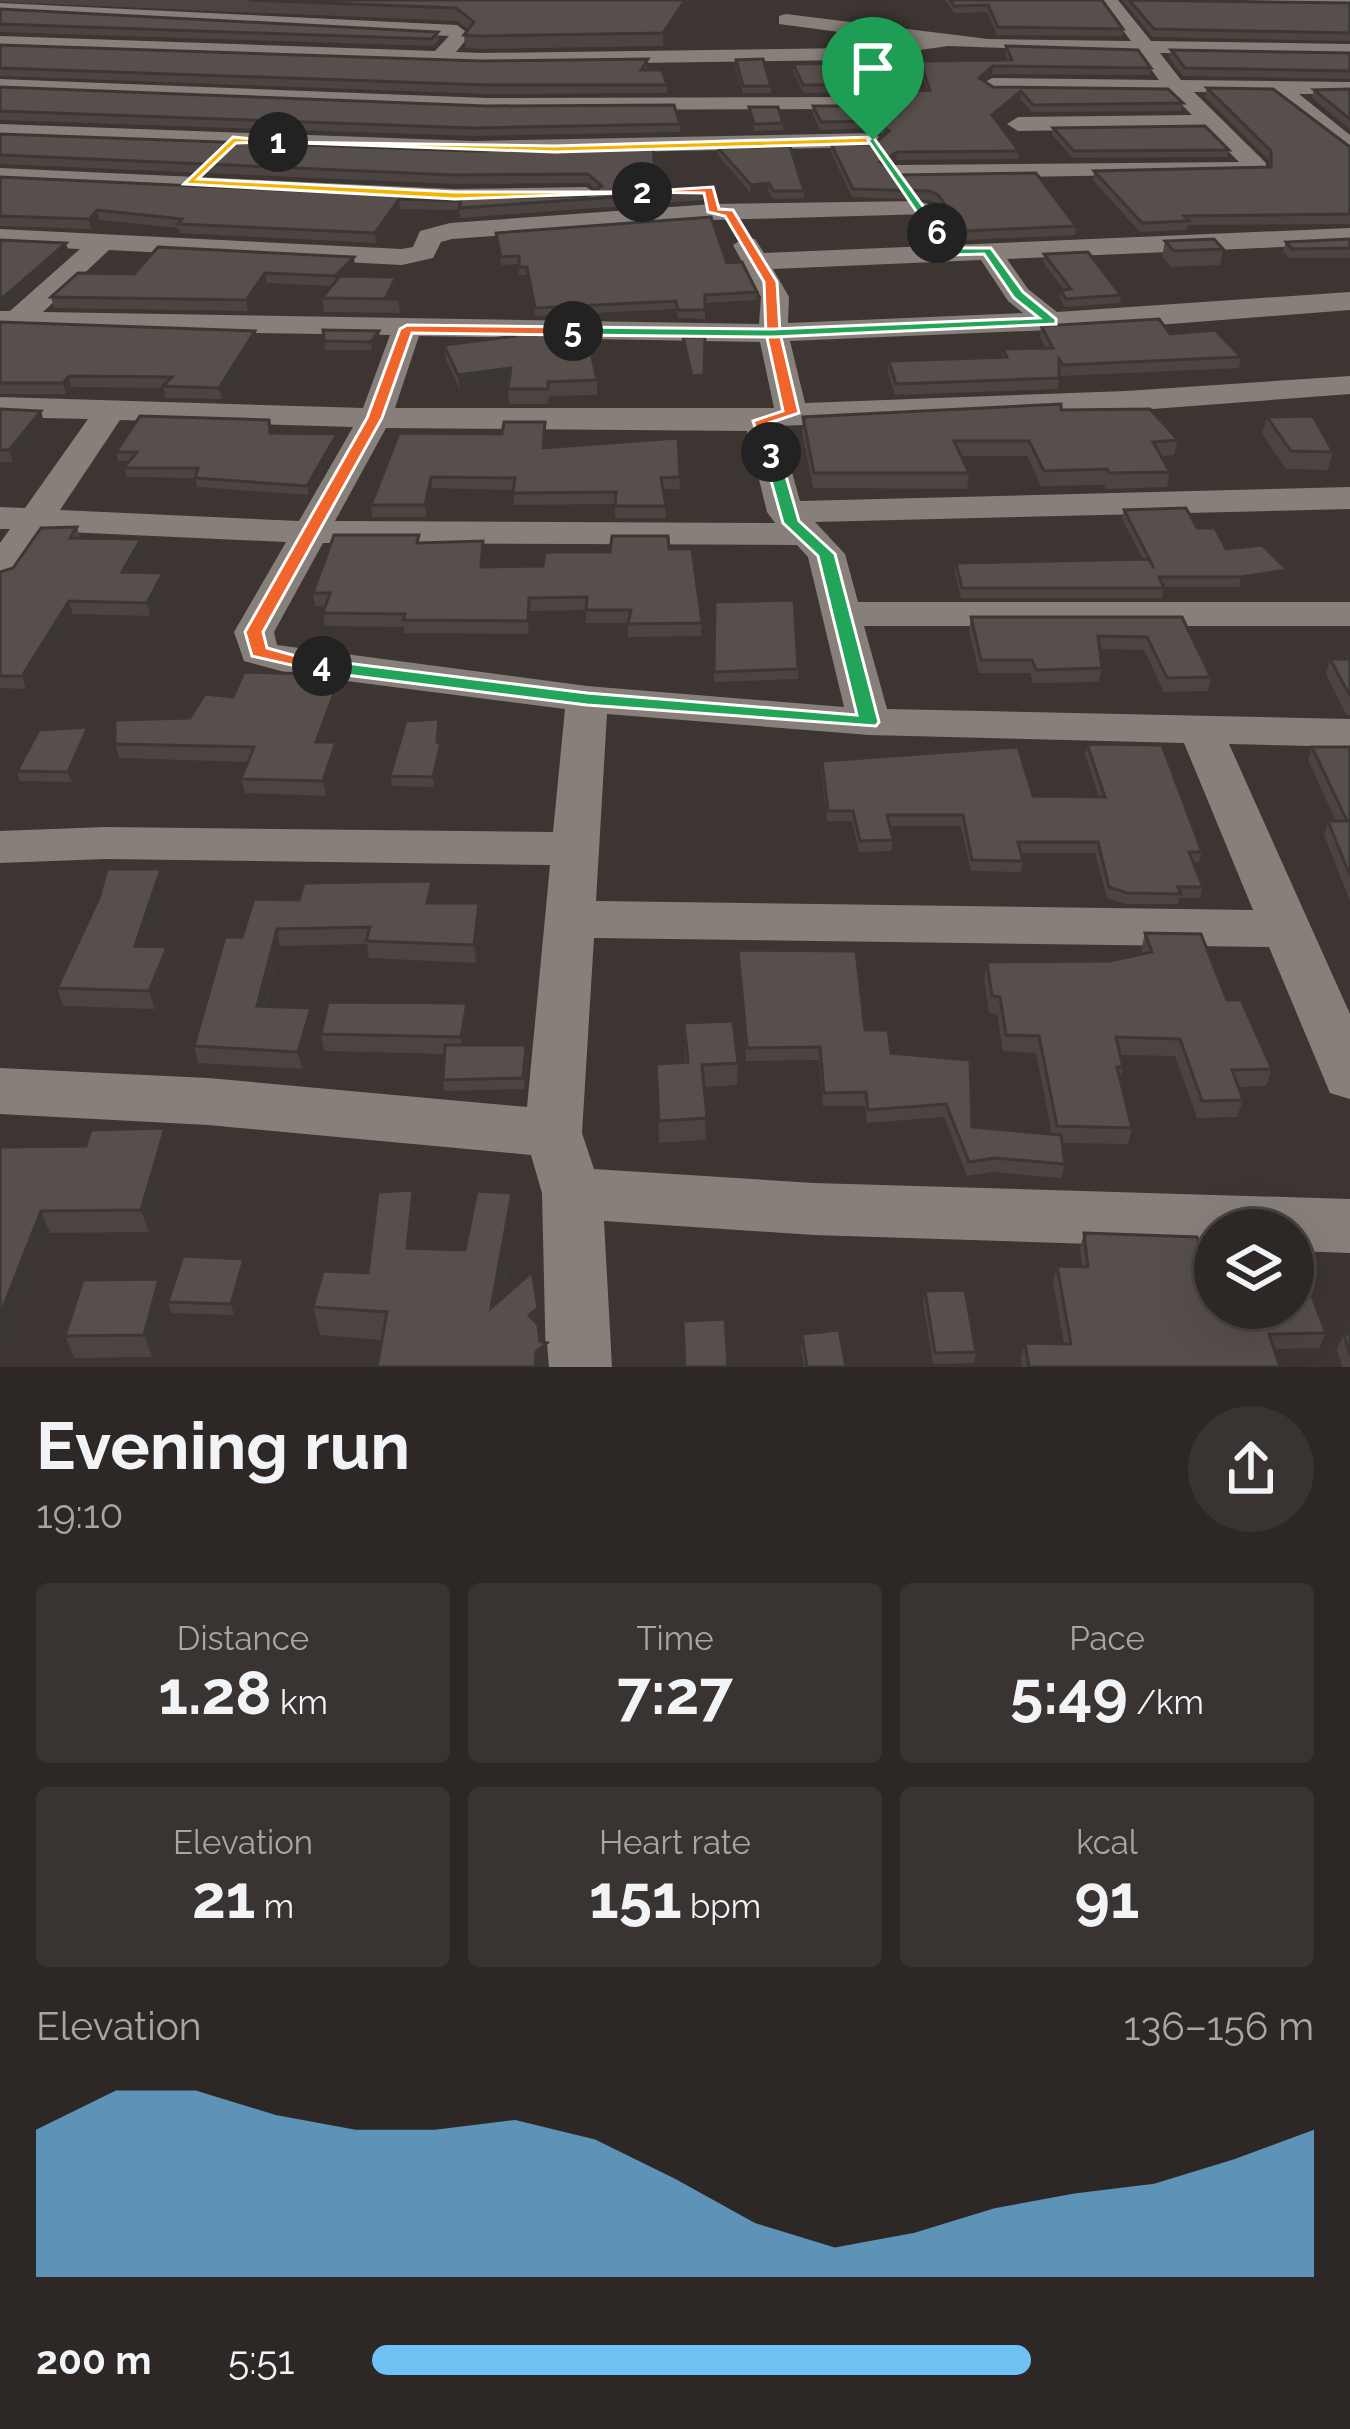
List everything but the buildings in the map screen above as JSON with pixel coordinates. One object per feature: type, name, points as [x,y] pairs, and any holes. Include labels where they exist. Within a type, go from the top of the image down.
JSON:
[{"type":"street","points":[[0,83],[124,0]]},
{"type":"street","points":[[281,52],[341,0]]},
{"type":"street","points":[[896,172],[1258,168],[1114,23],[1109,0]]},
{"type":"street","points":[[1197,0],[1350,1]]},
{"type":"street","points":[[1220,0],[1264,51]]},
{"type":"street","points":[[1316,1],[1345,25]]},
{"type":"street","points":[[0,8],[457,31],[461,35],[440,58]]},
{"type":"street","points":[[779,55],[785,10],[941,42],[1144,50],[1350,50]]},
{"type":"street","points":[[910,37],[888,19],[950,20]]},
{"type":"street","points":[[0,42],[440,58],[819,54],[941,42]]},
{"type":"street","points":[[988,45],[982,62],[992,84],[1045,170]]},
{"type":"street","points":[[819,54],[848,104],[952,252]]},
{"type":"street","points":[[9,321],[188,182],[334,55]]},
{"type":"street","points":[[679,57],[701,158]]},
{"type":"street","points":[[0,83],[687,106],[848,104]]},
{"type":"street","points":[[992,84],[1350,88]]},
{"type":"street","points":[[1279,88],[1350,146]]},
{"type":"street","points":[[1018,124],[1212,121]]},
{"type":"street","points":[[0,131],[808,160],[873,140]]},
{"type":"street","points":[[808,160],[831,212]]},
{"type":"street","points":[[0,175],[455,196],[709,190],[775,297],[776,417],[796,523],[826,554],[869,722]]},
{"type":"street","points":[[0,237],[127,229],[402,257],[424,252],[429,236],[437,232],[721,212],[919,209]]},
{"type":"street","points":[[755,262],[987,250],[1345,241]]},
{"type":"street","points":[[987,250],[1018,295],[1052,322]]},
{"type":"street","points":[[9,321],[773,333],[1052,322],[1350,301]]},
{"type":"street","points":[[407,329],[375,418],[254,632],[258,652],[292,662],[587,699],[869,722],[1350,734]]},
{"type":"street","points":[[0,407],[375,418],[776,417],[1350,385]]},
{"type":"street","points":[[0,570],[112,408]]},
{"type":"street","points":[[0,518],[308,532],[796,523],[1350,499]]},
{"type":"street","points":[[843,614],[1350,614]]},
{"type":"street","points":[[579,1367],[572,1193],[553,1133],[587,699]]},
{"type":"street","points":[[1202,730],[1350,1077]]},
{"type":"street","points":[[0,847],[105,843],[574,849]]},
{"type":"street","points":[[568,919],[1290,929]]},
{"type":"street","points":[[0,1091],[176,1097],[553,1133]]},
{"type":"street","points":[[572,1193],[814,1209],[1350,1226]]},
{"type":"route","points":[[873,140],[555,149],[233,140],[188,182],[455,196],[709,190],[713,212],[729,212],[775,297],[773,333],[791,413],[761,421],[785,512],[826,554],[869,722],[587,699],[292,662],[258,652],[254,632],[375,418],[407,329],[773,333],[1052,322],[1018,295],[987,250],[952,252],[873,140]]}]
